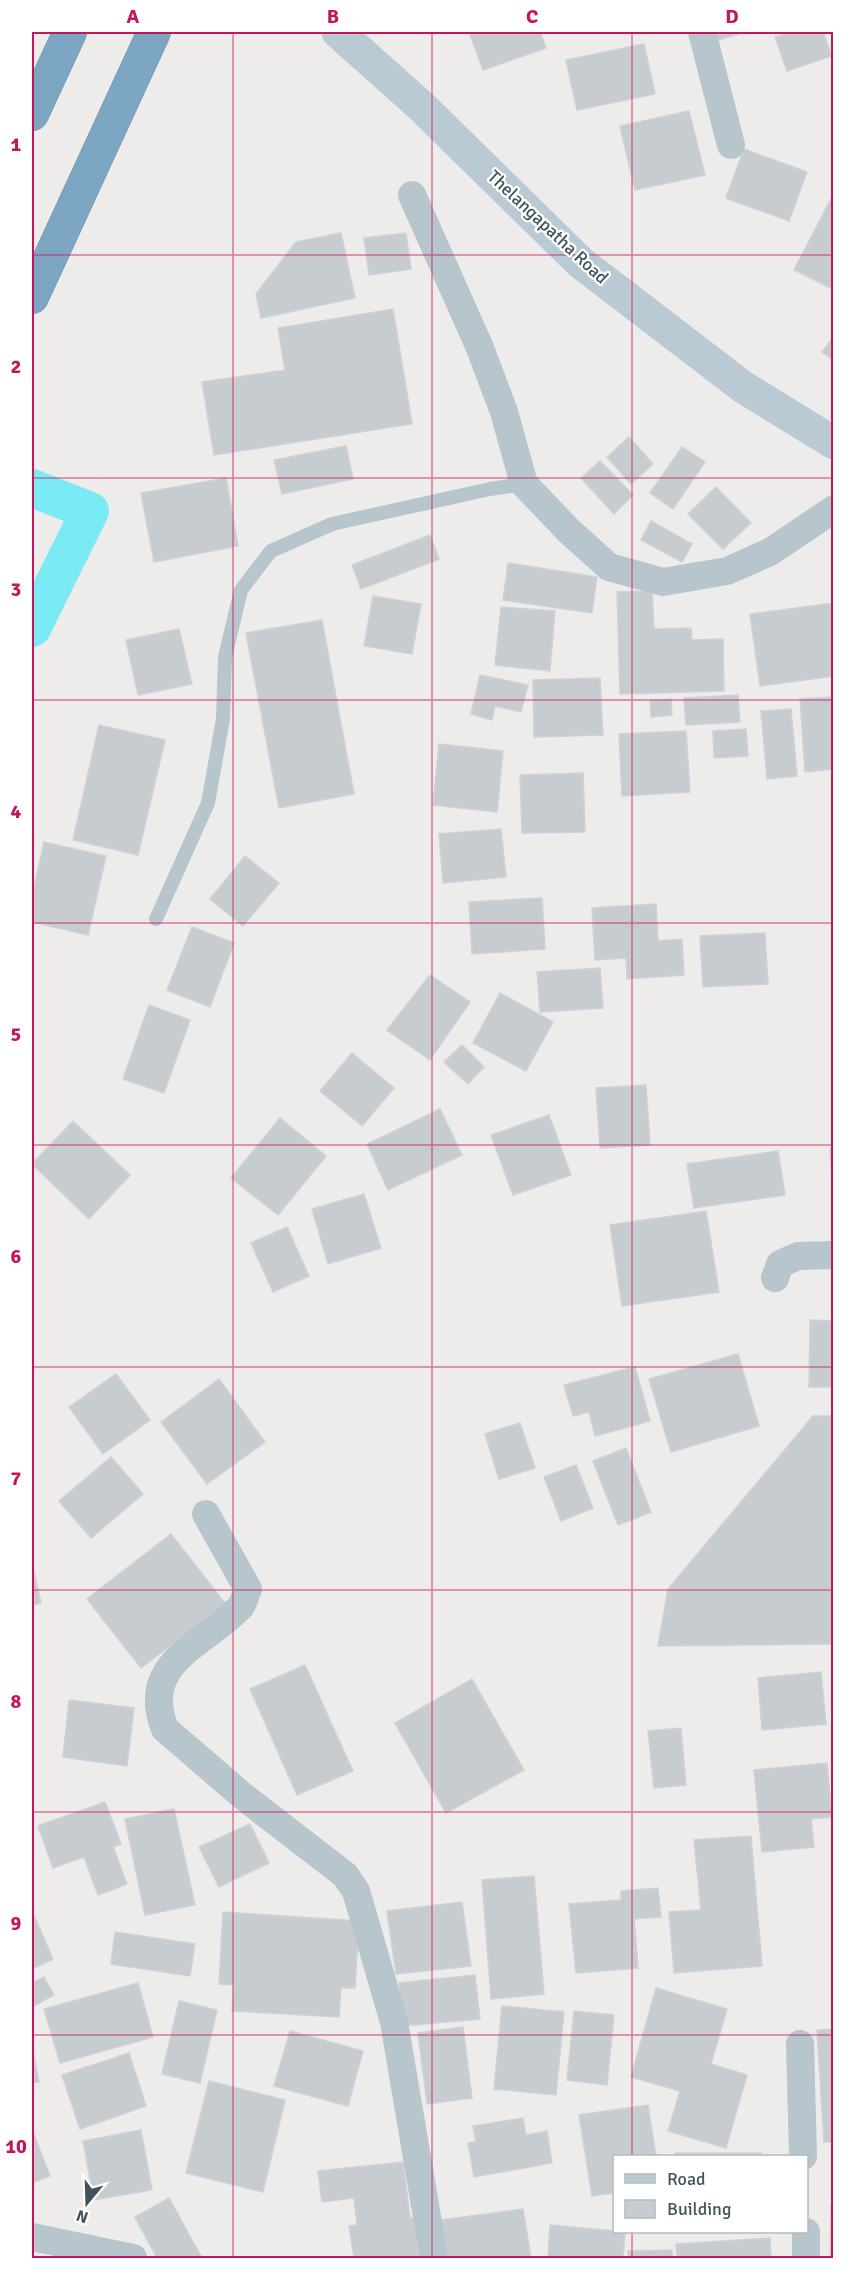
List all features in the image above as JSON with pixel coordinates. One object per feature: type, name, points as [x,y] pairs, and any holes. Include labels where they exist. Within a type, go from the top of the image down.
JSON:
[{"type":"highway","points":[[33,110],[59,32]]},
{"type":"highway","points":[[33,110],[70,32]]},
{"type":"highway","points":[[32,297],[154,32]]},
{"type":"street","name":"Thelangapatha Road","points":[[338,32],[422,106],[581,263],[743,387],[834,443]]},
{"type":"street","points":[[702,32],[731,145]]},
{"type":"street","points":[[412,195],[480,348],[504,412],[524,484],[569,531],[609,567],[663,582],[727,571],[770,552],[834,509]]},
{"type":"street","points":[[775,1278],[780,1264],[798,1256],[834,1255]]},
{"type":"street","points":[[206,1514],[248,1589],[242,1604],[174,1660],[159,1686],[159,1713],[165,1729],[244,1797],[345,1875],[356,1891],[394,2022],[435,2259]]},
{"type":"street","points":[[800,2044],[803,2155]]},
{"type":"street","points":[[806,2233],[806,2259]]},
{"type":"street","points":[[32,2238],[133,2259]]},
{"type":"lane","points":[[156,919],[207,803],[223,719],[225,657],[241,590],[271,551],[333,524],[490,489],[524,484]]},
{"type":"building","points":[[469,32],[540,32],[546,48],[483,70]]},
{"type":"building","points":[[712,32],[745,32],[715,41]]},
{"type":"building","points":[[792,32],[823,32],[832,56],[787,71],[775,37]]},
{"type":"building","points":[[644,44],[655,94],[577,110],[566,60]]},
{"type":"building","points":[[689,111],[705,175],[635,190],[620,126]]},
{"type":"building","points":[[744,149],[807,172],[789,221],[726,198]]},
{"type":"building","points":[[834,195],[834,290],[794,270]]},
{"type":"building","points":[[341,233],[355,298],[261,318],[256,294],[296,242]]},
{"type":"building","points":[[406,233],[411,269],[369,275],[364,238]]},
{"type":"building","points":[[393,309],[412,424],[214,455],[202,382],[285,370],[278,328]]},
{"type":"building","points":[[834,336],[834,360],[822,352]]},
{"type":"building","points":[[629,437],[653,464],[631,484],[607,457]]},
{"type":"building","points":[[346,446],[353,479],[282,494],[274,460]]},
{"type":"building","points":[[682,447],[705,462],[673,509],[650,493]]},
{"type":"building","points":[[600,461],[633,495],[614,514],[581,478]]},
{"type":"building","points":[[226,478],[238,546],[154,562],[141,493]]},
{"type":"building","points":[[716,487],[751,523],[723,549],[688,514]]},
{"type":"building","points":[[651,521],[692,544],[682,562],[641,540]]},
{"type":"building","points":[[430,535],[439,559],[361,589],[352,565]]},
{"type":"building","points":[[508,563],[597,577],[592,613],[503,600]]},
{"type":"building","points":[[652,591],[654,629],[691,628],[692,640],[723,639],[724,691],[620,694],[617,592]]},
{"type":"building","points":[[373,596],[421,604],[412,654],[364,646]]},
{"type":"building","points":[[834,603],[834,676],[760,686],[750,614]]},
{"type":"building","points":[[501,607],[555,611],[550,671],[495,665]]},
{"type":"building","points":[[322,620],[354,794],[279,808],[246,633]]},
{"type":"building","points":[[179,629],[192,684],[138,695],[126,640]]},
{"type":"building","points":[[480,675],[528,685],[521,712],[495,706],[492,720],[471,714]]},
{"type":"building","points":[[600,678],[603,735],[534,737],[533,680]]},
{"type":"building","points":[[738,695],[740,722],[686,725],[684,698]]},
{"type":"building","points":[[834,697],[834,769],[805,772],[800,699]]},
{"type":"building","points":[[671,699],[672,715],[651,717],[650,701]]},
{"type":"building","points":[[791,709],[797,776],[767,779],[761,711]]},
{"type":"building","points":[[99,725],[165,740],[138,855],[73,840]]},
{"type":"building","points":[[746,729],[748,756],[714,758],[713,731]]},
{"type":"building","points":[[686,731],[690,792],[622,796],[619,734]]},
{"type":"building","points":[[439,744],[503,751],[497,812],[433,805]]},
{"type":"building","points":[[583,773],[585,832],[522,833],[520,775]]},
{"type":"building","points":[[501,829],[506,877],[443,883],[439,834]]},
{"type":"building","points":[[44,842],[106,856],[88,935],[32,922],[32,897]]},
{"type":"building","points":[[245,856],[279,883],[243,926],[210,899]]},
{"type":"building","points":[[542,898],[545,949],[472,954],[469,902]]},
{"type":"building","points":[[656,904],[658,941],[682,939],[684,975],[627,979],[626,958],[595,960],[592,908]]},
{"type":"building","points":[[192,927],[234,943],[210,1007],[167,990]]},
{"type":"building","points":[[765,933],[768,984],[703,987],[700,936]]},
{"type":"building","points":[[600,968],[603,1008],[540,1012],[537,972]]},
{"type":"building","points":[[430,975],[470,1002],[430,1060],[387,1030]]},
{"type":"building","points":[[500,993],[553,1022],[526,1071],[473,1043]]},
{"type":"building","points":[[149,1005],[190,1020],[164,1093],[123,1079]]},
{"type":"building","points":[[462,1045],[484,1067],[468,1084],[444,1062]]},
{"type":"building","points":[[352,1053],[394,1088],[362,1126],[320,1091]]},
{"type":"building","points":[[646,1085],[650,1145],[600,1148],[596,1088]]},
{"type":"building","points":[[440,1109],[462,1155],[388,1190],[367,1144]]},
{"type":"building","points":[[549,1115],[571,1175],[513,1195],[491,1135]]},
{"type":"building","points":[[280,1118],[326,1156],[278,1215],[231,1178]]},
{"type":"building","points":[[73,1121],[130,1175],[89,1219],[32,1164]]},
{"type":"building","points":[[830,1149],[834,1149],[834,1220]]},
{"type":"building","points":[[778,1151],[785,1195],[694,1208],[687,1164]]},
{"type":"building","points":[[364,1194],[381,1248],[328,1264],[312,1209]]},
{"type":"building","points":[[706,1211],[719,1292],[622,1306],[610,1225]]},
{"type":"building","points":[[287,1227],[309,1276],[273,1292],[251,1243]]},
{"type":"building","points":[[810,1320],[834,1321],[834,1387],[809,1387]]},
{"type":"building","points":[[738,1354],[759,1426],[671,1452],[649,1379]]},
{"type":"building","points":[[635,1367],[650,1421],[595,1436],[589,1412],[573,1416],[564,1385]]},
{"type":"building","points":[[116,1374],[150,1420],[103,1454],[69,1407]]},
{"type":"building","points":[[219,1379],[265,1442],[207,1484],[161,1422]]},
{"type":"building","points":[[813,1416],[834,1416],[834,1644],[658,1646],[668,1589]]},
{"type":"building","points":[[520,1423],[535,1468],[499,1479],[485,1434]]},
{"type":"building","points":[[626,1448],[651,1512],[618,1525],[593,1461]]},
{"type":"building","points":[[111,1457],[143,1494],[91,1538],[59,1501]]},
{"type":"building","points":[[576,1465],[593,1508],[561,1521],[544,1477]]},
{"type":"building","points":[[171,1534],[225,1603],[141,1668],[87,1599]]},
{"type":"building","points":[[32,1563],[41,1603],[32,1605]]},
{"type":"building","points":[[305,1665],[353,1771],[297,1795],[250,1689]]},
{"type":"building","points":[[821,1672],[826,1724],[762,1730],[758,1678]]},
{"type":"building","points":[[472,1679],[524,1770],[446,1813],[395,1723]]},
{"type":"building","points":[[69,1700],[134,1708],[127,1766],[63,1757]]},
{"type":"building","points":[[681,1728],[686,1785],[654,1788],[648,1731]]},
{"type":"building","points":[[827,1763],[832,1817],[811,1819],[814,1847],[762,1852],[754,1770]]},
{"type":"building","points":[[105,1802],[121,1844],[113,1847],[127,1884],[98,1895],[84,1857],[53,1868],[38,1826]]},
{"type":"building","points":[[174,1809],[195,1905],[145,1915],[125,1819]]},
{"type":"building","points":[[250,1824],[269,1863],[219,1887],[199,1847]]},
{"type":"building","points":[[751,1836],[762,1966],[674,1973],[669,1912],[701,1910],[694,1840]]},
{"type":"building","points":[[534,1876],[544,1994],[491,1999],[482,1880]]},
{"type":"building","points":[[658,1888],[661,1917],[634,1919],[638,1968],[576,1973],[569,1904],[621,1900],[621,1891]]},
{"type":"building","points":[[462,1902],[471,1966],[396,1974],[387,1911]]},
{"type":"building","points":[[32,1911],[53,1959],[32,1969]]},
{"type":"building","points":[[223,1912],[359,1921],[355,1988],[341,1988],[339,2017],[232,2011],[234,1985],[219,1984]]},
{"type":"building","points":[[115,1932],[195,1944],[190,1976],[111,1964]]},
{"type":"building","points":[[475,1975],[480,2019],[403,2026],[399,1983]]},
{"type":"building","points":[[44,1977],[54,1995],[32,2007],[32,1983]]},
{"type":"building","points":[[138,1983],[153,2037],[60,2063],[44,2009]]},
{"type":"building","points":[[656,1988],[727,2009],[711,2064],[747,2075],[726,2148],[668,2131],[680,2091],[631,2077]]},
{"type":"building","points":[[179,2001],[217,2010],[200,2083],[162,2074]]},
{"type":"building","points":[[502,2006],[564,2012],[556,2095],[494,2089]]},
{"type":"building","points":[[574,2011],[614,2015],[607,2085],[567,2080]]},
{"type":"building","points":[[463,2027],[472,2098],[427,2104],[418,2033]]},
{"type":"building","points":[[834,2029],[834,2142],[824,2142],[817,2030]]},
{"type":"building","points":[[290,2031],[363,2051],[348,2106],[274,2086]]},
{"type":"building","points":[[32,2046],[39,2082],[32,2083]]},
{"type":"building","points":[[129,2053],[146,2106],[80,2129],[62,2075]]},
{"type":"building","points":[[209,2081],[285,2100],[263,2192],[186,2173]]},
{"type":"building","points":[[648,2105],[656,2155],[613,2155],[613,2193],[592,2196],[579,2115]]},
{"type":"building","points":[[523,2118],[526,2135],[547,2131],[552,2163],[474,2177],[468,2143],[476,2142],[473,2126]]},
{"type":"building","points":[[32,2129],[50,2176],[32,2183]]},
{"type":"building","points":[[141,2130],[152,2190],[94,2200],[83,2141]]},
{"type":"building","points":[[675,2153],[761,2153],[761,2155],[675,2155]]},
{"type":"building","points":[[403,2162],[410,2218],[414,2218],[419,2258],[354,2258],[349,2226],[357,2225],[354,2198],[322,2202],[318,2171]]},
{"type":"building","points":[[169,2198],[202,2258],[157,2258],[135,2217]]},
{"type":"building","points":[[831,2204],[834,2204],[834,2258],[830,2258]]},
{"type":"building","points":[[523,2209],[531,2258],[447,2258],[442,2220]]},
{"type":"building","points":[[550,2225],[625,2233],[623,2258],[548,2258]]},
{"type":"building","points":[[770,2238],[771,2258],[677,2258],[676,2244]]},
{"type":"building","points":[[672,2250],[672,2258],[628,2258],[628,2251]]},
{"type":"waterway","points":[[32,488],[90,511],[32,628]]}]
